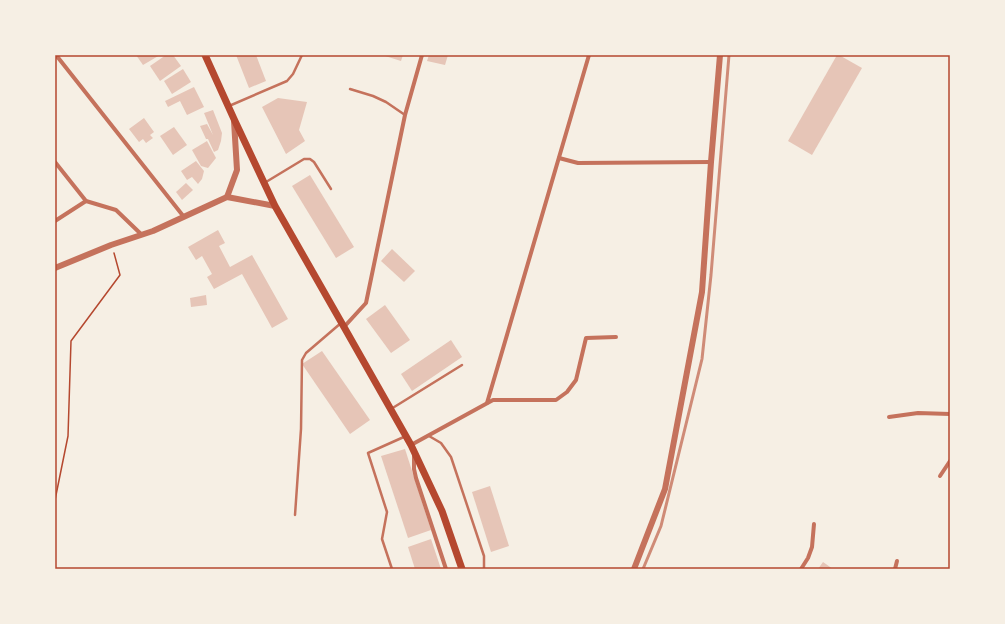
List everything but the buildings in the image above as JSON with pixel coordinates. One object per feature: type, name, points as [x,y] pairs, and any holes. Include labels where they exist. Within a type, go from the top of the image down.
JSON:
[{"type":"main road","points":[[206,55],[275,206],[413,449],[442,511],[462,569]]},
{"type":"street","points":[[56,55],[184,217]]},
{"type":"street","points":[[343,325],[366,303],[405,115],[422,55]]},
{"type":"street","points":[[487,403],[589,55]]},
{"type":"street","points":[[634,569],[665,489],[702,292],[720,55]]},
{"type":"street","points":[[227,197],[237,170],[234,119]]},
{"type":"street","points":[[559,158],[578,163],[711,162]]},
{"type":"street","points":[[55,162],[86,201],[116,210],[142,235]]},
{"type":"street","points":[[55,268],[111,245],[153,231],[227,197],[275,206]]},
{"type":"street","points":[[55,221],[86,201]]},
{"type":"street","points":[[446,569],[416,478],[413,449],[428,436],[493,400],[556,400],[567,392],[576,380],[586,338],[616,337]]},
{"type":"street","points":[[889,417],[918,413],[950,414]]},
{"type":"street","points":[[940,476],[950,461]]},
{"type":"street","points":[[801,569],[808,558],[812,547],[814,524]]},
{"type":"street","points":[[895,569],[896,561]]},
{"type":"lane","points":[[228,106],[287,81],[293,74],[302,55]]},
{"type":"lane","points":[[350,89],[373,96],[386,102],[405,115]]},
{"type":"lane","points":[[264,183],[304,159],[310,159],[314,162],[331,189]]},
{"type":"lane","points":[[295,515],[301,428],[302,360],[306,353],[343,325]]},
{"type":"lane","points":[[391,409],[462,365]]},
{"type":"lane","points":[[392,569],[382,539],[387,512],[368,453],[406,436]]},
{"type":"lane","points":[[428,436],[441,443],[451,457],[484,556],[484,569]]},
{"type":"path","points":[[55,500],[68,436],[71,340],[120,275],[111,245]]},
{"type":"railway","points":[[643,569],[661,526],[702,359],[711,275],[729,55]]}]
